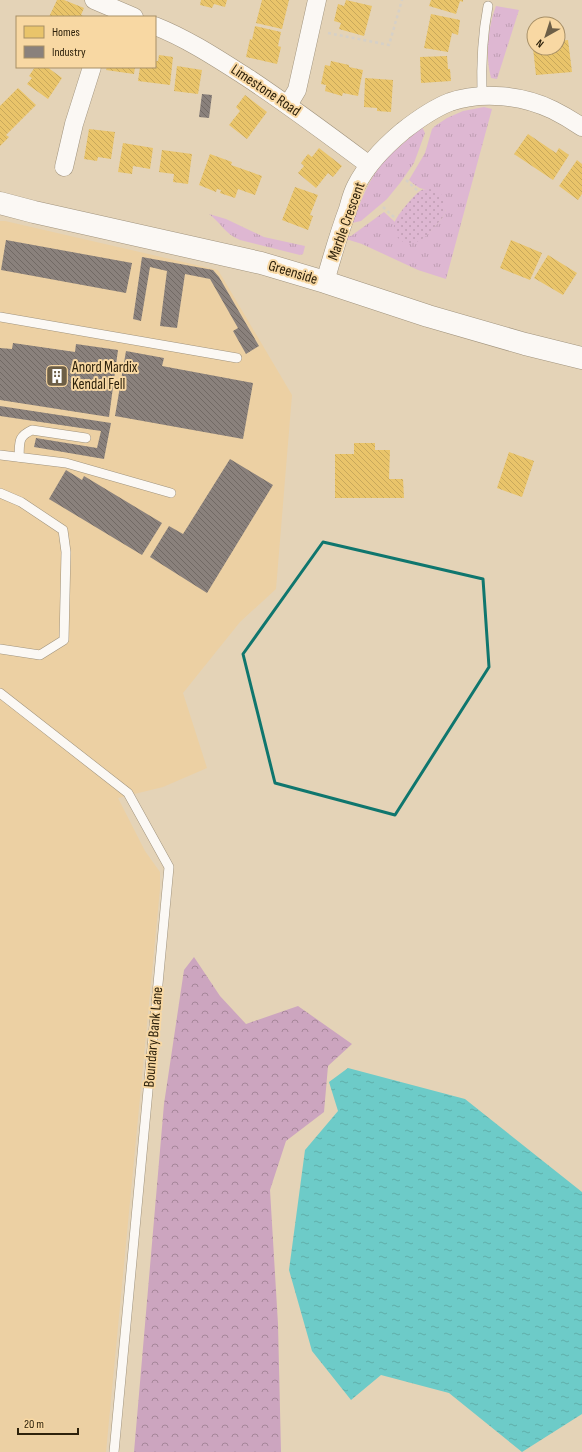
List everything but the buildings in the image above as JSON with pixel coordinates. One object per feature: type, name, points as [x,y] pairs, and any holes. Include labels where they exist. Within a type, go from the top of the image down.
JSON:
[{"type":"street","points":[[288,105],[297,90],[317,0]]},
{"type":"street","points":[[100,7],[131,16]]},
{"type":"street","name":"Limestone Road","points":[[156,27],[210,54],[288,105],[369,165]]},
{"type":"street","points":[[64,167],[74,124],[92,68]]},
{"type":"street","name":"Marble Crescent","points":[[325,282],[343,221],[356,186],[369,165],[381,151],[398,135],[423,116],[449,103],[482,95],[511,98],[538,104],[554,110],[582,127]]},
{"type":"street","name":"Greenside","points":[[0,203],[261,263],[435,318],[525,344],[582,358]]},
{"type":"lane","points":[[482,95],[481,71],[483,37],[488,6]]},
{"type":"lane","points":[[0,317],[237,358]]},
{"type":"lane","points":[[19,457],[20,438],[32,430],[86,438]]},
{"type":"lane","points":[[0,454],[66,463],[171,493]]},
{"type":"lane","points":[[0,493],[21,502],[63,530],[66,552],[64,640],[40,655],[0,648]]},
{"type":"lane","name":"Boundary Bank Lane","points":[[0,693],[128,793],[169,867],[114,1452]]},
{"type":"path","points":[[337,35],[389,45],[402,0]]},
{"type":"path","points":[[406,180],[419,192]]},
{"type":"path","points":[[383,207],[396,219]]},
{"type":"highlighted area","points":[[323,542],[483,579],[489,667],[395,815],[275,783],[243,654]]},
{"type":"shaded area","points":[[0,221],[218,270],[292,395],[276,589],[240,622],[183,693],[207,768],[163,787],[118,798],[145,851],[160,872],[160,889],[106,1452],[0,1452]]},
{"type":"green space","points":[[496,6],[519,10],[497,79],[491,78],[488,60],[489,32]]},
{"type":"green space","points":[[484,107],[492,109],[446,279],[418,270],[362,244],[346,239],[346,236],[351,236],[384,212],[395,222],[394,225],[405,242],[417,241],[427,235],[443,217],[446,211],[429,189],[416,186],[409,180],[425,153],[432,129],[435,126],[447,118],[463,111]]},
{"type":"green space","points":[[422,127],[425,133],[414,163],[400,183],[387,199],[361,221],[352,223],[366,190],[379,167]]},
{"type":"green space","points":[[422,190],[435,190],[443,196],[446,212],[424,238],[418,242],[405,243],[399,239],[394,228],[397,217],[417,193]]},
{"type":"green space","points":[[209,214],[226,219],[264,237],[305,246],[303,254],[300,255],[235,238]]},
{"type":"green space","points":[[194,957],[220,996],[246,1024],[298,1006],[352,1044],[328,1066],[324,1112],[286,1141],[270,1190],[278,1324],[281,1452],[134,1452],[164,1104],[184,970]]},
{"type":"water","points":[[348,1068],[465,1099],[582,1192],[582,1414],[522,1452],[449,1393],[381,1375],[351,1400],[312,1351],[289,1270],[305,1150],[338,1111],[329,1082]]},
{"type":"place","name":"Anord Mardix Kendal Fell","points":[[57,376]]}]
